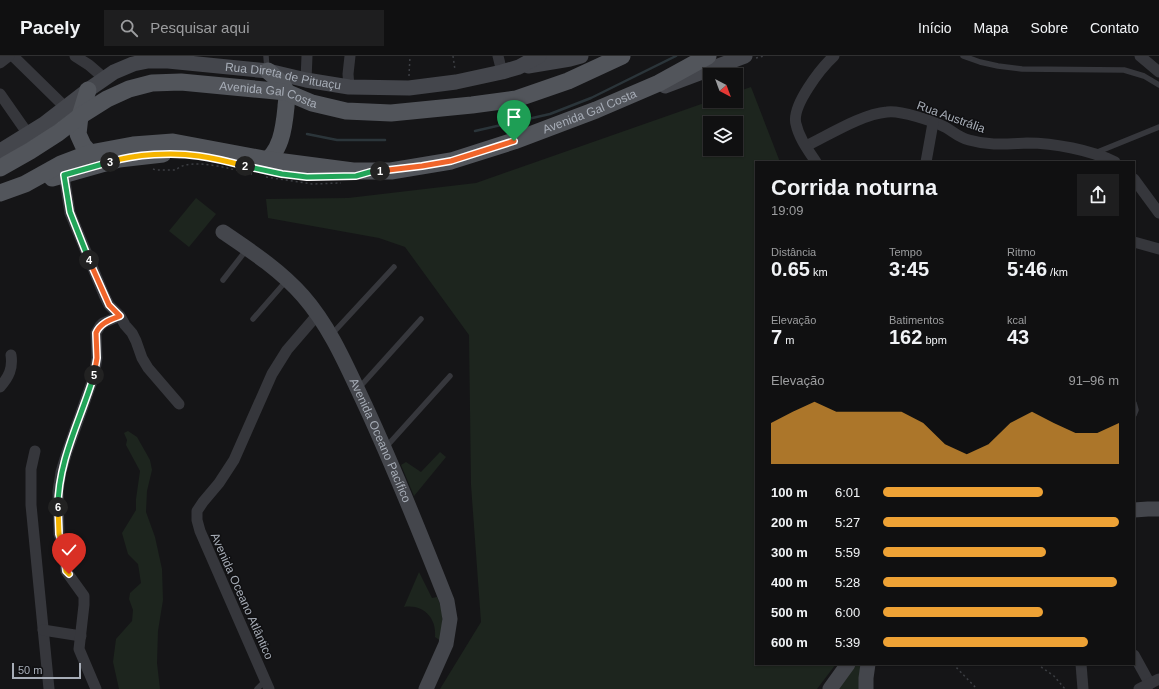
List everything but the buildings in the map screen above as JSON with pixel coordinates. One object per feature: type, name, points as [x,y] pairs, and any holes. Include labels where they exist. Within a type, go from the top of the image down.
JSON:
[{"type":"main road","name":"Avenida Gal Costa","points":[[0,168],[58,133],[73,112],[129,89],[152,83],[181,82],[286,92],[312,103],[346,111],[391,113],[516,99],[568,81],[622,56]]},
{"type":"main road","name":"Avenida Gal Costa","points":[[0,193],[25,184],[61,164],[90,153],[133,145],[173,142],[269,160],[323,168],[370,172],[399,170],[451,161],[514,141],[596,110],[659,83],[708,56]]},
{"type":"main road","points":[[253,172],[261,164],[269,160],[280,144],[285,120],[286,92],[267,64]]},
{"type":"main road","points":[[88,90],[73,112],[78,134],[83,145],[90,153],[119,159]]},
{"type":"main road","points":[[25,184],[64,175],[119,159],[171,153],[200,156],[253,172],[307,177],[356,176],[370,172]]},
{"type":"street","points":[[0,63],[9,56]]},
{"type":"street","points":[[0,151],[28,134],[73,112],[13,56]]},
{"type":"street","points":[[75,56],[89,65],[104,78]]},
{"type":"street","points":[[306,80],[308,56]]},
{"type":"street","points":[[349,87],[348,74],[350,56]]},
{"type":"street","points":[[498,56],[502,72]]},
{"type":"street","name":"Rua Direta de Pituaçu","points":[[88,90],[104,78],[137,60],[148,61],[166,58],[267,64],[306,80],[349,87],[409,88],[456,82],[502,72],[520,67],[539,56]]},
{"type":"street","points":[[520,67],[582,56]]},
{"type":"street","points":[[815,161],[801,138],[795,124],[797,109],[814,79],[834,56]]},
{"type":"street","points":[[1140,56],[1159,71]]},
{"type":"street","points":[[640,91],[671,84],[712,68],[751,57]]},
{"type":"street","points":[[0,94],[28,134]]},
{"type":"street","name":"Rua Austrália","points":[[806,146],[855,122],[875,114],[888,112],[902,113],[946,127],[956,135],[969,140],[989,144],[1049,144],[1095,153],[1113,161]]},
{"type":"street","points":[[926,161],[933,123]]},
{"type":"street","points":[[64,175],[70,212],[109,305],[120,316],[136,342],[142,358],[154,376],[179,404]]},
{"type":"street","points":[[1135,179],[1159,213]]},
{"type":"street","name":"Avenida Oceano Pacífico","points":[[223,232],[269,264],[287,279],[318,314],[332,335],[385,448],[447,601],[450,619],[446,644],[426,689]]},
{"type":"street","points":[[1135,242],[1159,249]]},
{"type":"street","name":"Avenida Oceano Atlântico","points":[[264,686],[200,531],[197,520],[198,511],[234,460],[279,361],[318,314]]},
{"type":"street","points":[[96,689],[80,650],[84,596],[66,571],[63,547],[59,534],[58,491],[61,472],[67,452],[94,376],[97,358],[96,333],[103,323],[120,316]]},
{"type":"street","points":[[0,387],[9,375],[12,368],[11,354]]},
{"type":"street","points":[[35,451],[31,470],[31,491],[49,689]]},
{"type":"street","points":[[1135,510],[1159,509]]},
{"type":"street","points":[[43,630],[81,636]]},
{"type":"street","points":[[1135,656],[1155,681],[1139,689]]},
{"type":"street","points":[[830,689],[847,665]]},
{"type":"street","points":[[866,689],[868,665]]},
{"type":"street","points":[[1081,665],[1082,689]]},
{"type":"lane","points":[[963,56],[998,66],[1022,69],[1124,70],[1144,76],[1159,85]]},
{"type":"lane","points":[[1095,153],[1159,127]]},
{"type":"lane","points":[[223,280],[248,249]]},
{"type":"lane","points":[[332,335],[394,267]]},
{"type":"lane","points":[[252,319],[287,279]]},
{"type":"lane","points":[[358,390],[421,320]]},
{"type":"lane","points":[[385,448],[450,376]]},
{"type":"path","points":[[409,88],[410,56]]},
{"type":"path","points":[[453,56],[456,82]]},
{"type":"path","points":[[751,57],[764,56]]},
{"type":"path","points":[[151,168],[156,170],[176,170],[179,167],[200,164],[253,172],[312,184],[346,183]]},
{"type":"path","points":[[954,665],[976,689]]},
{"type":"path","points":[[1038,665],[1054,676],[1065,689]]},
{"type":"shaded area","points":[[751,87],[780,161],[755,161],[755,665],[835,665],[817,689],[440,689],[481,622],[471,485],[469,335],[405,247],[379,238],[268,218],[266,199],[348,198],[476,183],[703,103],[703,108],[743,108],[743,90]]},
{"type":"shaded area","points":[[196,198],[216,214],[189,247],[169,231]]},
{"type":"shaded area","points":[[128,431],[137,437],[150,460],[152,470],[147,491],[146,512],[155,537],[162,569],[163,600],[158,631],[157,663],[160,689],[119,689],[113,662],[116,639],[132,621],[133,610],[129,599],[130,593],[141,583],[138,564],[128,554],[122,533],[136,510],[140,471],[126,445],[127,440],[124,433]]},
{"type":"shaded area","points":[[440,452],[446,457],[414,496],[401,465],[406,462],[421,472]]},
{"type":"shaded area","points":[[419,572],[432,598],[437,597],[440,603],[442,619],[441,641],[435,637],[434,624],[431,618],[423,610],[404,607]]},
{"type":"shaded area","points":[[854,665],[864,665],[863,689],[834,689]]},
{"type":"waterway","points":[[475,131],[550,114],[591,98],[676,56]]},
{"type":"waterway","points":[[307,134],[337,140],[385,140]]},
{"type":"route","points":[[69,574],[66,571],[63,547],[59,534],[58,491],[61,472],[94,376],[97,358],[97,329],[103,323],[120,316],[109,305],[104,295],[70,212],[64,175],[119,159],[171,153],[200,156],[282,174],[307,177],[356,176],[370,172],[391,171],[451,161],[514,141]]}]
